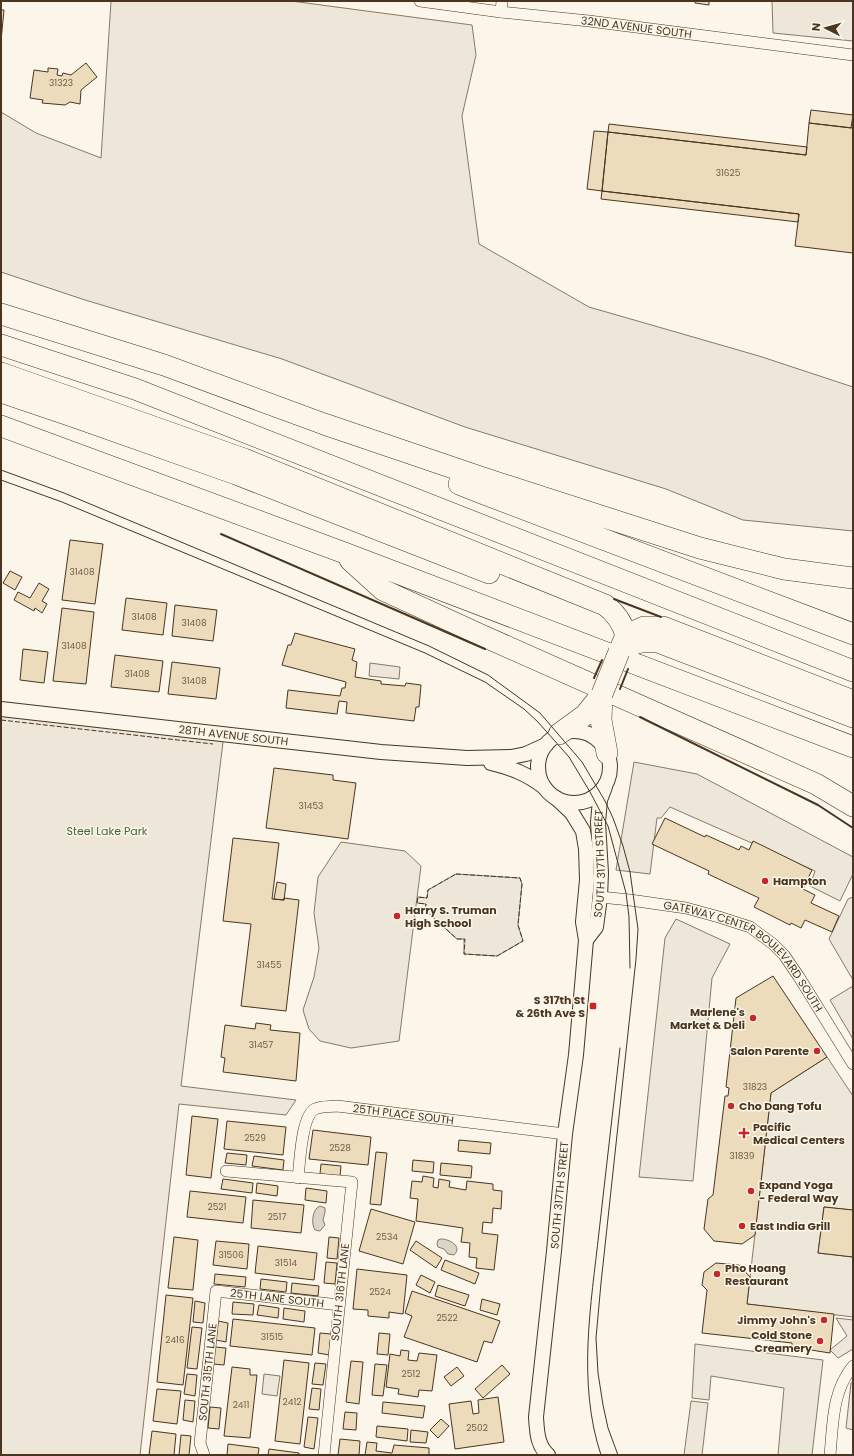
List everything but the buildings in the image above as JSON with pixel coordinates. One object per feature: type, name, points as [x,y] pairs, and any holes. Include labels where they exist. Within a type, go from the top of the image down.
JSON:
[{"type":"highway","points":[[1,314],[164,365],[324,424],[483,478],[700,548],[784,569],[853,578]]},
{"type":"highway","points":[[1,345],[135,390],[853,671]]},
{"type":"highway","points":[[1,373],[244,460],[556,591],[597,615],[613,633],[617,642],[629,645],[640,641],[658,642],[706,652],[853,700]]},
{"type":"highway","points":[[1,392],[236,474],[556,591]]},
{"type":"highway","points":[[324,424],[479,492],[853,634]]},
{"type":"highway","points":[[1,426],[342,552],[853,747]]},
{"type":"highway","points":[[342,552],[383,590],[816,784],[853,806]]},
{"type":"highway","points":[[552,739],[593,718],[622,643]]},
{"type":"highway","points":[[706,652],[853,717]]},
{"type":"highway","points":[[593,718],[607,753]]},
{"type":"street","name":"32ND AVENUE SOUTH","points":[[420,1],[501,7],[589,21],[853,55]]},
{"type":"street","name":"28TH AVENUE SOUTH","points":[[1,709],[253,736],[381,752],[467,758],[510,757],[526,754],[552,739]]},
{"type":"street","points":[[570,731],[582,732],[592,736],[601,743],[607,753],[610,763],[606,784],[599,793],[589,800],[566,802],[556,798],[545,787],[540,777],[538,766],[540,755],[552,739],[570,731]]},
{"type":"street","name":"28TH AVENUE SOUTH","points":[[467,758],[510,767],[530,777],[545,787]]},
{"type":"street","name":"SOUTH 317TH STREET","points":[[586,940],[596,927],[600,897],[602,873],[598,822],[600,800],[606,784]]},
{"type":"street","name":"SOUTH 317TH STREET","points":[[544,1453],[537,1434],[536,1417],[565,1134],[576,1054],[586,940],[583,922],[587,880],[586,850],[583,831],[572,813],[556,798]]},
{"type":"street","name":"GATEWAY CENTER BOULEVARD SOUTH","points":[[600,897],[686,908],[750,927],[773,944],[784,955],[853,1064]]},
{"type":"street","name":"25TH PLACE SOUTH","points":[[298,1178],[307,1119],[309,1114],[314,1109],[326,1107],[337,1106],[565,1134]]},
{"type":"street","points":[[226,1171],[298,1178]]},
{"type":"street","name":"SOUTH 316TH LANE","points":[[298,1178],[352,1182],[338,1305],[324,1455]]},
{"type":"street","name":"25TH LANE SOUTH","points":[[216,1291],[338,1305]]},
{"type":"street","name":"SOUTH 315TH LANE","points":[[203,1453],[200,1443],[216,1291]]},
{"type":"street","points":[[830,1455],[834,1411],[837,1396],[843,1380],[853,1366]]},
{"type":"green space","points":[[111,1],[291,1],[472,25],[476,55],[462,116],[479,244],[589,307],[759,356],[853,387],[853,531],[743,520],[666,489],[465,427],[282,359],[85,300],[1,272],[1,112],[36,133],[101,158]]},
{"type":"green space","points":[[772,1],[853,1],[853,41],[773,33]]},
{"type":"green space","points":[[370,663],[400,667],[399,679],[369,676]]},
{"type":"green space","name":"Steel Lake Park","points":[[1,709],[224,734],[181,1086],[296,1100],[286,1115],[179,1104],[140,1455],[1,1455]]},
{"type":"green space","points":[[456,874],[520,878],[522,884],[518,925],[523,941],[497,956],[464,954],[464,939],[457,939],[425,910],[426,904],[417,903],[418,897],[427,898],[428,890]]},
{"type":"green space","points":[[836,1318],[853,1320],[853,1349],[838,1358],[830,1350],[847,1336]]},
{"type":"green space","points":[[264,1374],[280,1376],[277,1396],[262,1394]]},
{"type":"shaded area","points":[[634,762],[697,774],[853,857],[853,874],[840,901],[810,886],[815,871],[670,807],[661,818],[657,818],[650,874],[616,870]]},
{"type":"shaded area","points":[[341,842],[405,851],[421,866],[399,1041],[351,1048],[320,1041],[309,1029],[303,1010],[314,977],[319,948],[314,913],[318,877]]},
{"type":"shaded area","points":[[853,897],[853,980],[829,939],[848,899]]},
{"type":"shaded area","points":[[676,919],[730,944],[712,978],[693,1181],[639,1177],[665,938]]},
{"type":"shaded area","points":[[853,986],[853,1039],[830,1000]]},
{"type":"shaded area","points":[[827,1057],[853,1096],[853,1210],[824,1207],[818,1253],[853,1257],[853,1317],[747,1304],[771,1093]]},
{"type":"shaded area","points":[[320,1206],[325,1208],[323,1220],[325,1225],[320,1231],[315,1230],[313,1221],[315,1210]]},
{"type":"shaded area","points":[[438,1240],[448,1240],[456,1246],[457,1249],[454,1255],[448,1254],[444,1249],[438,1247]]},
{"type":"shaded area","points":[[695,1344],[823,1360],[812,1455],[778,1455],[784,1388],[711,1376],[709,1400],[692,1398]]},
{"type":"shaded area","points":[[853,1382],[853,1430],[846,1428],[851,1383]]},
{"type":"shaded area","points":[[691,1401],[708,1403],[702,1455],[684,1455]]},
{"type":"tram line","points":[[1,470],[64,493],[429,646],[488,675],[540,713],[582,762],[605,801],[623,846],[630,872],[638,929],[596,1338],[598,1373],[603,1405],[608,1428],[618,1455]]},
{"type":"tram line","points":[[1,480],[62,502],[425,653],[485,682],[524,709],[538,722],[569,757],[608,826],[626,893],[629,917],[630,968]]},
{"type":"tram line","points":[[601,1455],[589,1400],[588,1344],[620,1048]]},
{"type":"fence","points":[[1,720],[213,744]]},
{"type":"fence","points":[[456,874],[520,878],[522,884],[518,925],[523,941],[497,956],[464,954],[465,939],[457,939],[425,910],[426,904],[417,903],[418,897],[427,898],[428,890],[456,874]]},
{"type":"wall","points":[[221,534],[485,649]]},
{"type":"wall","points":[[614,599],[661,617]]},
{"type":"wall","points":[[594,678],[602,660]]},
{"type":"wall","points":[[620,689],[628,669]]},
{"type":"wall","points":[[640,717],[818,805],[853,828]]},
{"type":"place","name":"Hampton","points":[[765,881]]},
{"type":"place","name":"Harry S. Truman High School","points":[[397,916]]},
{"type":"place","name":"S 317th St & 26th Ave S","points":[[593,1006]]},
{"type":"place","name":"Marlene's Market & Deli","points":[[753,1018]]},
{"type":"place","name":"Salon Parente","points":[[817,1051]]},
{"type":"place","name":"Cho Dang Tofu","points":[[731,1106]]},
{"type":"place","name":"Pacific Medical Centers","points":[[744,1133]]},
{"type":"place","name":"Expand Yoga - Federal Way","points":[[751,1191]]},
{"type":"place","name":"East India Grill","points":[[742,1226]]},
{"type":"place","name":"Pho Hoang Restaurant","points":[[717,1274]]},
{"type":"place","name":"Jimmy John's","points":[[824,1320]]},
{"type":"place","name":"Cold Stone Creamery","points":[[820,1341]]}]
